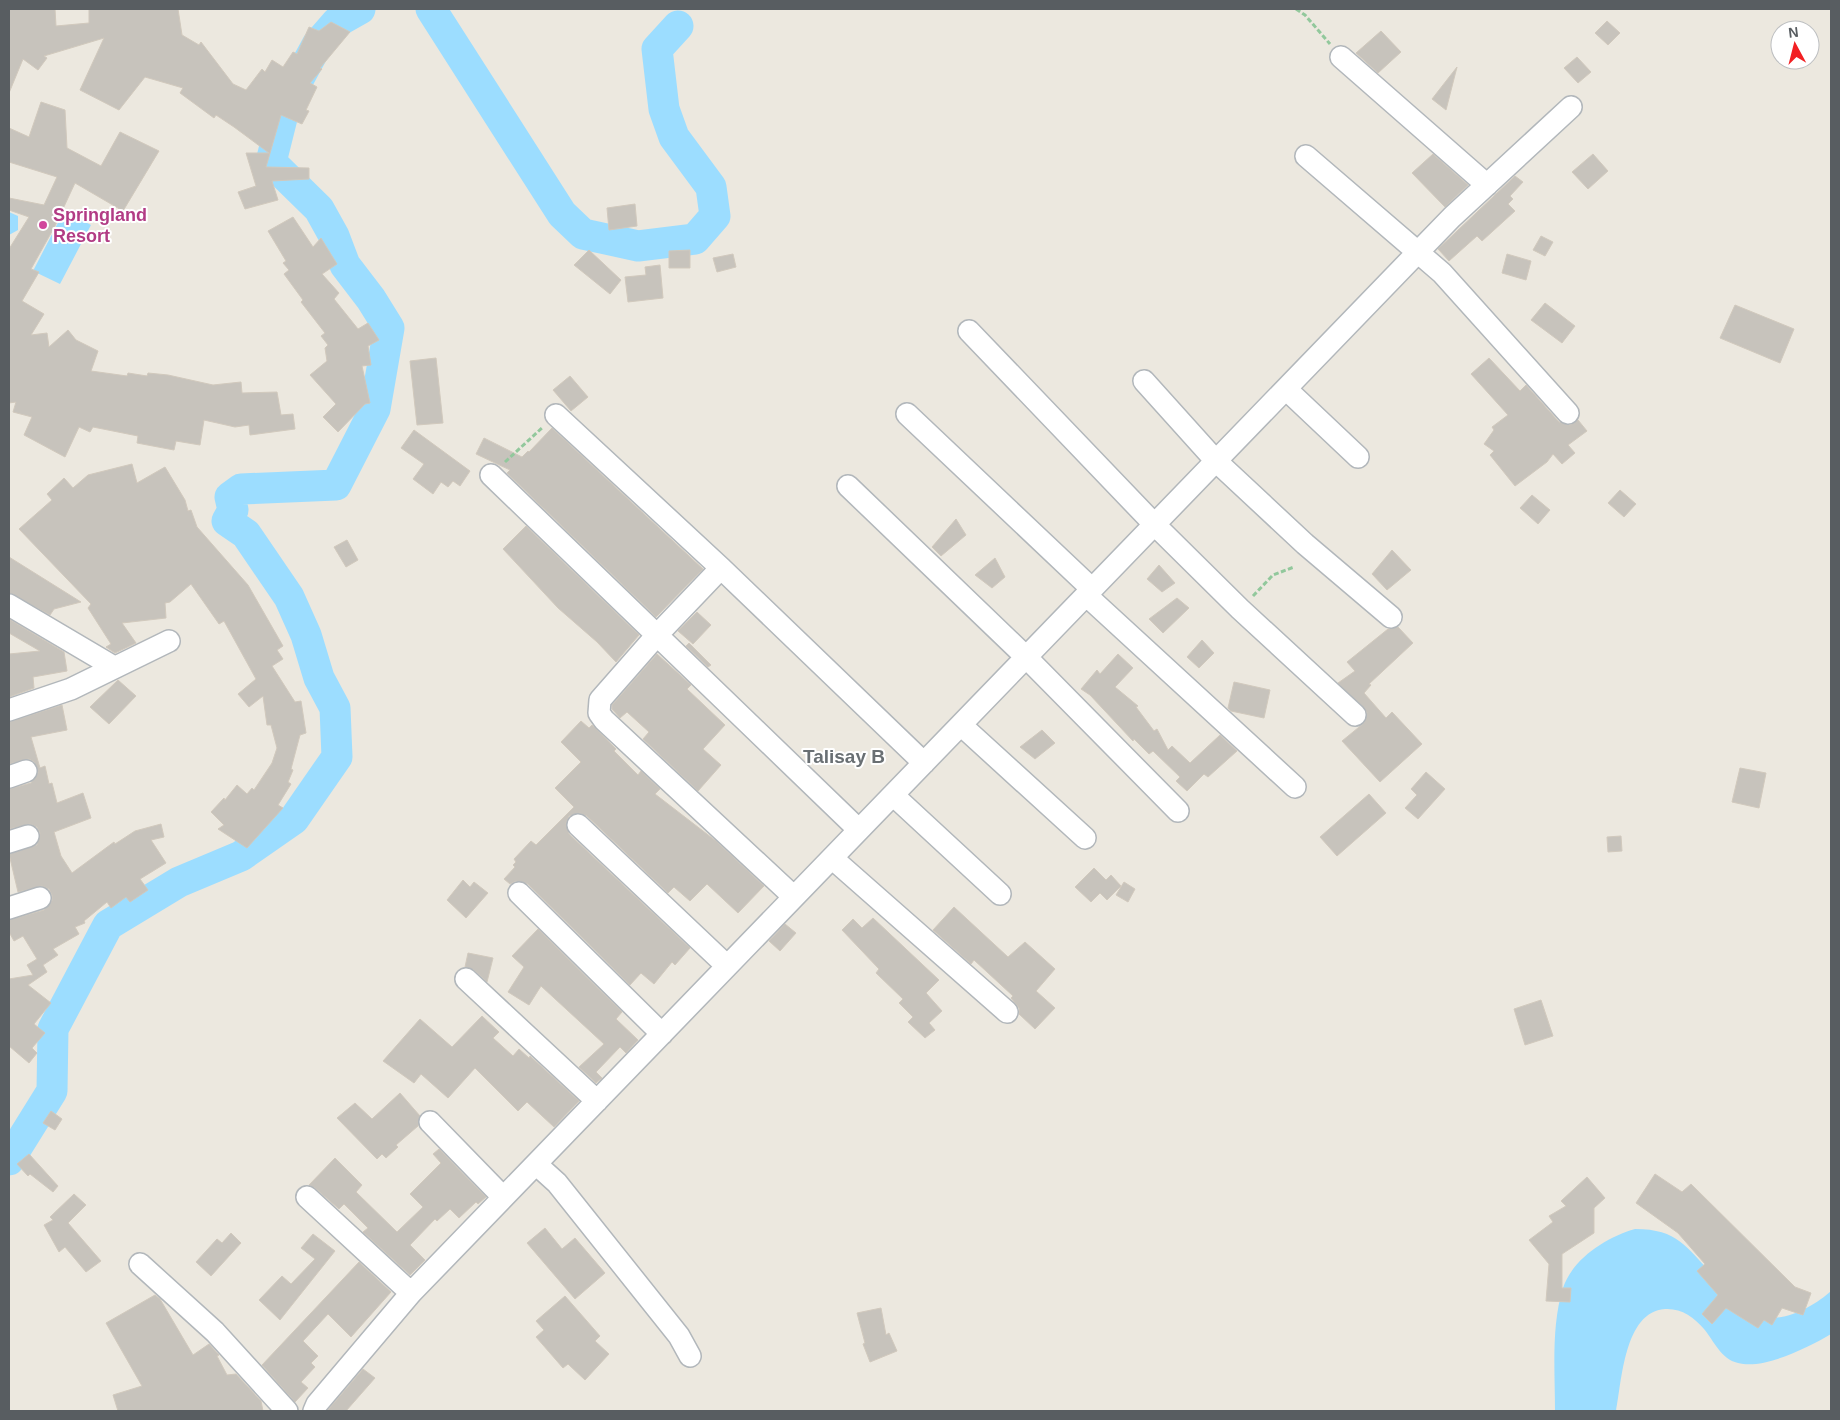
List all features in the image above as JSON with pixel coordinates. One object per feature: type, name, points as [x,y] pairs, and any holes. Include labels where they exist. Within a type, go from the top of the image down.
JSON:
[{"type":"street","points":[[1341,57],[1487,185]]},
{"type":"street","points":[[314,1411],[411,1293],[503,1197],[1418,251],[1572,107]]},
{"type":"street","points":[[1306,156],[1418,251],[1449,281],[1568,412]]},
{"type":"street","points":[[969,331],[1154,524],[1240,609],[1355,715]]},
{"type":"street","points":[[1144,381],[1216,461],[1305,544],[1391,617]]},
{"type":"street","points":[[1286,389],[1358,457]]},
{"type":"street","points":[[907,414],[1089,592],[1295,787]]},
{"type":"street","points":[[556,415],[721,568],[924,763]]},
{"type":"street","points":[[491,475],[859,830]]},
{"type":"street","points":[[848,486],[1026,657],[1178,811]]},
{"type":"street","points":[[721,568],[657,635],[600,700],[600,713],[604,720],[794,897]]},
{"type":"street","points":[[9,605],[114,667]]},
{"type":"street","points":[[9,710],[71,689],[169,641]]},
{"type":"street","points":[[961,725],[1085,838]]},
{"type":"street","points":[[893,795],[1000,894]]},
{"type":"street","points":[[578,825],[727,966]]},
{"type":"street","points":[[832,858],[1006,1012]]},
{"type":"street","points":[[519,893],[662,1034]]},
{"type":"street","points":[[9,908],[40,898]]},
{"type":"street","points":[[466,978],[597,1101]]},
{"type":"street","points":[[430,1122],[503,1197]]},
{"type":"street","points":[[536,1164],[557,1183],[679,1336],[690,1356]]},
{"type":"street","points":[[307,1197],[411,1293]]},
{"type":"street","points":[[140,1264],[214,1332],[286,1411]]},
{"type":"path","points":[[1296,9],[1305,15],[1341,57]]},
{"type":"path","points":[[491,475],[556,415]]},
{"type":"path","points":[[1240,609],[1273,575],[1294,567]]},
{"type":"water","points":[[64,211],[91,225],[60,284],[33,271]]},
{"type":"water","points":[[9,212],[18,216],[18,230],[9,235]]},
{"type":"water","points":[[1635,1229],[1651,1230],[1674,1237],[1720,1281],[1765,1316],[1782,1317],[1791,1315],[1810,1306],[1831,1291],[1831,1334],[1786,1356],[1760,1363],[1738,1363],[1722,1354],[1704,1329],[1691,1317],[1676,1310],[1665,1309],[1651,1313],[1641,1322],[1633,1335],[1623,1366],[1616,1411],[1555,1411],[1555,1333],[1563,1288],[1575,1267],[1592,1250],[1613,1237]]},
{"type":"building","points":[[9,9],[55,9],[56,26],[89,23],[89,9],[178,9],[182,35],[199,45],[201,42],[233,84],[246,90],[262,69],[265,72],[272,60],[283,67],[293,52],[297,54],[309,27],[319,31],[331,22],[350,32],[310,83],[317,87],[306,110],[309,111],[302,124],[281,115],[266,167],[309,168],[309,179],[272,181],[278,200],[245,209],[238,192],[256,186],[246,153],[269,153],[234,127],[216,115],[214,118],[180,93],[183,88],[145,77],[119,110],[80,90],[104,38],[44,56],[47,58],[38,70],[23,59],[9,93]]},
{"type":"building","points":[[1607,21],[1620,33],[1608,45],[1595,33]]},
{"type":"building","points":[[1381,31],[1401,52],[1378,73],[1356,53]]},
{"type":"building","points":[[1577,57],[1591,72],[1578,83],[1564,68]]},
{"type":"building","points":[[1457,67],[1446,110],[1432,99]]},
{"type":"building","points":[[41,102],[65,110],[67,148],[101,166],[120,132],[159,151],[123,211],[75,183],[55,226],[31,269],[39,272],[22,301],[44,314],[31,335],[47,333],[49,347],[68,330],[76,340],[98,351],[91,371],[127,376],[128,373],[147,376],[148,373],[168,375],[213,385],[241,382],[242,393],[277,392],[281,415],[293,414],[295,429],[250,435],[249,425],[235,427],[204,420],[200,445],[176,441],[174,450],[137,443],[138,436],[93,427],[90,432],[79,427],[65,457],[24,435],[32,417],[13,412],[16,402],[9,403],[9,249],[29,217],[9,210],[9,198],[44,205],[57,177],[9,162],[9,128],[29,137]]},
{"type":"building","points":[[1433,154],[1468,185],[1445,207],[1412,173]]},
{"type":"building","points":[[1593,154],[1608,171],[1588,189],[1572,172]]},
{"type":"building","points":[[1515,176],[1523,182],[1510,196],[1513,199],[1508,204],[1515,211],[1482,241],[1477,236],[1449,261],[1438,249]]},
{"type":"building","points":[[635,204],[637,226],[609,230],[607,208]]},
{"type":"building","points":[[293,217],[313,247],[321,238],[337,264],[322,274],[339,293],[334,299],[358,329],[368,323],[379,340],[368,346],[371,365],[362,366],[370,403],[365,404],[338,432],[323,417],[336,404],[310,375],[327,361],[325,348],[328,345],[321,336],[325,333],[301,302],[303,300],[284,274],[289,270],[283,263],[286,261],[268,231]]},
{"type":"building","points":[[1541,236],[1553,242],[1545,256],[1533,250]]},
{"type":"building","points":[[589,250],[621,280],[610,294],[574,265]]},
{"type":"building","points":[[690,250],[690,268],[669,268],[669,251]]},
{"type":"building","points":[[733,254],[736,267],[717,272],[713,258]]},
{"type":"building","points":[[1507,254],[1531,261],[1526,280],[1502,273]]},
{"type":"building","points":[[660,265],[663,298],[628,302],[625,277],[646,275],[645,267]]},
{"type":"building","points":[[1545,303],[1575,326],[1562,343],[1531,320]]},
{"type":"building","points":[[1735,305],[1794,329],[1780,363],[1720,338]]},
{"type":"building","points":[[436,358],[443,423],[417,425],[410,361]]},
{"type":"building","points":[[1489,358],[1520,391],[1526,385],[1559,422],[1570,425],[1578,420],[1587,431],[1568,445],[1575,453],[1562,464],[1553,454],[1547,462],[1515,486],[1490,455],[1494,451],[1484,444],[1494,430],[1492,427],[1508,415],[1471,374]]},
{"type":"building","points":[[570,376],[588,397],[571,411],[553,390]]},
{"type":"building","points":[[552,428],[703,569],[656,617],[507,473],[510,470],[476,454],[484,438],[522,457]]},
{"type":"building","points":[[414,430],[470,471],[460,486],[453,481],[448,487],[441,482],[433,494],[413,479],[424,464],[401,448]]},
{"type":"building","points":[[132,464],[137,483],[165,467],[185,500],[188,511],[191,510],[197,527],[248,585],[283,646],[277,650],[283,659],[272,666],[295,702],[301,701],[306,733],[300,735],[291,769],[293,770],[288,782],[291,784],[278,805],[283,808],[247,848],[218,829],[224,825],[211,812],[224,798],[225,800],[237,785],[247,794],[252,788],[254,790],[272,763],[277,748],[271,725],[267,725],[263,696],[249,707],[238,694],[256,679],[224,621],[219,624],[191,584],[170,602],[165,603],[166,618],[122,623],[136,643],[115,653],[106,647],[111,644],[88,608],[91,604],[19,529],[52,500],[47,494],[64,478],[73,488],[88,475]]},
{"type":"building","points":[[1620,490],[1636,504],[1624,517],[1608,503]]},
{"type":"building","points":[[1532,495],[1550,510],[1538,524],[1520,508]]},
{"type":"building","points":[[956,519],[966,535],[941,556],[932,547]]},
{"type":"building","points":[[526,526],[639,635],[616,662],[597,642],[558,608],[503,549]]},
{"type":"building","points":[[347,540],[358,560],[346,567],[334,547]]},
{"type":"building","points":[[1392,550],[1411,570],[1387,590],[1372,574]]},
{"type":"building","points":[[9,557],[81,602],[54,609],[50,615],[9,593]]},
{"type":"building","points":[[995,558],[1005,577],[992,588],[975,575]]},
{"type":"building","points":[[1159,565],[1175,583],[1162,592],[1147,579]]},
{"type":"building","points":[[1177,598],[1189,608],[1163,633],[1149,619]]},
{"type":"building","points":[[697,612],[711,625],[693,644],[678,631]]},
{"type":"building","points":[[9,619],[64,652],[67,671],[33,677],[34,688],[9,697],[9,654],[40,651],[9,633]]},
{"type":"building","points":[[1398,627],[1413,643],[1369,684],[1371,685],[1364,693],[1386,718],[1392,712],[1422,744],[1380,782],[1342,741],[1364,723],[1367,712],[1338,683],[1355,671],[1347,662],[1388,629]]},
{"type":"building","points":[[1202,640],[1214,653],[1199,668],[1187,657]]},
{"type":"building","points":[[689,643],[711,665],[708,667],[686,646]]},
{"type":"building","points":[[657,654],[691,685],[687,689],[725,725],[703,749],[721,765],[698,791],[643,739],[649,732],[627,712],[620,718],[612,709],[612,705]]},
{"type":"building","points":[[1118,654],[1133,668],[1115,687],[1138,706],[1136,707],[1154,731],[1157,729],[1168,750],[1172,746],[1190,763],[1220,735],[1237,751],[1208,777],[1204,774],[1187,791],[1176,781],[1180,777],[1153,751],[1149,754],[1134,739],[1133,741],[1090,695],[1081,689],[1097,670],[1100,674]]},
{"type":"building","points":[[118,680],[136,696],[109,724],[90,707]]},
{"type":"building","points":[[1234,682],[1270,690],[1264,718],[1231,711],[1228,708]]},
{"type":"building","points":[[62,705],[67,730],[31,737],[40,768],[45,766],[49,784],[52,783],[57,803],[83,793],[91,818],[54,832],[61,856],[72,873],[114,842],[115,844],[135,831],[161,824],[164,837],[151,840],[166,863],[140,879],[148,890],[130,902],[126,897],[111,908],[107,902],[84,921],[85,923],[75,927],[79,934],[53,949],[58,955],[43,965],[47,972],[28,985],[51,1003],[34,1024],[45,1033],[32,1048],[37,1053],[29,1063],[9,1046],[9,979],[33,975],[27,965],[37,959],[23,936],[14,941],[9,932],[9,920],[44,910],[52,901],[52,895],[49,889],[42,886],[18,892],[9,854],[37,845],[40,833],[37,827],[30,824],[9,829],[9,789],[31,783],[38,773],[34,762],[29,759],[9,764],[9,722]]},
{"type":"building","points":[[581,721],[589,728],[592,725],[638,775],[641,771],[660,789],[655,794],[716,841],[764,886],[738,913],[707,884],[690,901],[674,887],[668,893],[587,816],[580,813],[569,816],[566,823],[569,834],[690,948],[675,965],[672,962],[654,984],[641,973],[630,985],[528,884],[516,881],[510,884],[504,879],[515,867],[513,865],[516,862],[514,859],[531,841],[536,845],[574,807],[555,788],[581,762],[561,742]]},
{"type":"building","points":[[1042,730],[1055,743],[1035,759],[1020,747]]},
{"type":"building","points":[[1740,768],[1766,773],[1759,808],[1732,802]]},
{"type":"building","points":[[1426,772],[1445,789],[1418,819],[1405,808],[1417,795],[1411,789]]},
{"type":"building","points":[[1369,794],[1386,813],[1337,856],[1320,837]]},
{"type":"building","points":[[1621,836],[1622,851],[1608,852],[1607,837]]},
{"type":"building","points":[[1094,868],[1106,880],[1111,875],[1121,886],[1107,900],[1100,893],[1091,902],[1075,887]]},
{"type":"building","points":[[463,880],[470,887],[474,882],[488,893],[466,918],[447,900]]},
{"type":"building","points":[[1124,882],[1135,889],[1128,902],[1116,895]]},
{"type":"building","points":[[954,907],[1008,957],[1025,942],[1055,969],[1036,991],[1055,1008],[1035,1029],[1019,1014],[1019,1008],[1011,998],[1013,996],[974,960],[971,964],[933,930]]},
{"type":"building","points":[[873,918],[939,980],[926,993],[942,1011],[929,1023],[935,1030],[925,1038],[908,1022],[913,1017],[899,1003],[903,999],[876,973],[879,969],[842,930],[853,919],[862,928]]},
{"type":"building","points":[[785,924],[796,933],[780,951],[769,941]]},
{"type":"building","points":[[538,929],[622,1012],[616,1019],[638,1040],[626,1053],[620,1047],[596,1072],[602,1078],[596,1083],[579,1067],[604,1044],[541,986],[529,1005],[508,992],[524,967],[512,956]]},
{"type":"building","points":[[468,953],[493,958],[487,982],[474,970],[465,967]]},
{"type":"building","points":[[1541,1000],[1553,1036],[1525,1045],[1514,1009]]},
{"type":"building","points":[[482,1016],[499,1032],[493,1038],[513,1056],[519,1049],[529,1058],[530,1056],[579,1101],[554,1127],[527,1102],[518,1111],[475,1068],[448,1098],[421,1074],[414,1083],[383,1061],[420,1019],[452,1047]]},
{"type":"building","points":[[400,1093],[420,1116],[418,1126],[396,1145],[398,1147],[386,1158],[382,1154],[377,1159],[337,1118],[355,1103],[372,1119]]},
{"type":"building","points":[[51,1111],[62,1119],[55,1130],[43,1123]]},
{"type":"building","points":[[439,1149],[486,1197],[478,1204],[476,1202],[459,1218],[450,1209],[437,1221],[435,1219],[410,1245],[425,1260],[410,1275],[363,1232],[368,1228],[344,1204],[339,1209],[309,1185],[335,1158],[362,1185],[356,1192],[397,1232],[423,1207],[410,1194],[441,1163],[433,1154]]},
{"type":"building","points":[[29,1154],[58,1186],[53,1192],[30,1174],[28,1176],[17,1164]]},
{"type":"building","points":[[1655,1174],[1682,1192],[1691,1184],[1795,1287],[1811,1293],[1803,1315],[1782,1308],[1772,1325],[1764,1320],[1758,1328],[1726,1308],[1712,1324],[1702,1314],[1718,1295],[1697,1271],[1705,1264],[1678,1233],[1636,1203]]},
{"type":"building","points":[[1587,1177],[1605,1198],[1594,1208],[1594,1233],[1562,1254],[1562,1288],[1571,1288],[1570,1302],[1546,1301],[1549,1264],[1529,1240],[1553,1222],[1549,1216],[1566,1206],[1561,1201]]},
{"type":"building","points":[[74,1194],[86,1205],[68,1223],[101,1261],[86,1272],[65,1247],[59,1252],[44,1225],[53,1220],[50,1217]]},
{"type":"building","points":[[545,1228],[562,1249],[575,1238],[605,1273],[575,1299],[527,1243]]},
{"type":"building","points":[[231,1233],[241,1243],[211,1276],[196,1262],[217,1239],[222,1243]]},
{"type":"building","points":[[313,1234],[335,1251],[280,1320],[259,1300],[282,1276],[291,1284],[315,1259],[301,1248]]},
{"type":"building","points":[[359,1262],[391,1292],[351,1337],[328,1314],[303,1341],[318,1356],[311,1363],[315,1367],[301,1382],[308,1388],[295,1402],[262,1365]]},
{"type":"building","points":[[155,1295],[160,1299],[193,1355],[209,1344],[219,1355],[217,1356],[227,1375],[236,1374],[261,1401],[263,1411],[118,1411],[113,1395],[142,1386],[106,1323]]},
{"type":"building","points":[[565,1296],[600,1336],[595,1341],[609,1354],[585,1380],[568,1364],[563,1368],[536,1337],[544,1330],[536,1321]]},
{"type":"building","points":[[881,1308],[886,1335],[889,1333],[897,1351],[870,1362],[863,1344],[865,1343],[857,1313]]},
{"type":"building","points":[[363,1369],[375,1378],[346,1411],[327,1411]]},
{"type":"waterway","points":[[9,1160],[52,1091],[53,1029],[108,925],[179,882],[241,856],[294,819],[337,757],[335,708],[319,678],[306,635],[289,597],[246,534],[227,521],[233,510],[230,497],[241,489],[336,485],[375,409],[389,328],[371,299],[345,265],[334,236],[319,209],[271,162],[286,102],[317,45],[337,22],[360,9]]},
{"type":"waterway","points":[[431,9],[562,214],[583,234],[638,246],[695,239],[715,216],[711,187],[674,137],[664,109],[657,49],[678,26]]},
{"type":"place","name":"Springland Resort","points":[[43,225]]},
{"type":"district","name":"Talisay B","points":[[844,756]]}]
